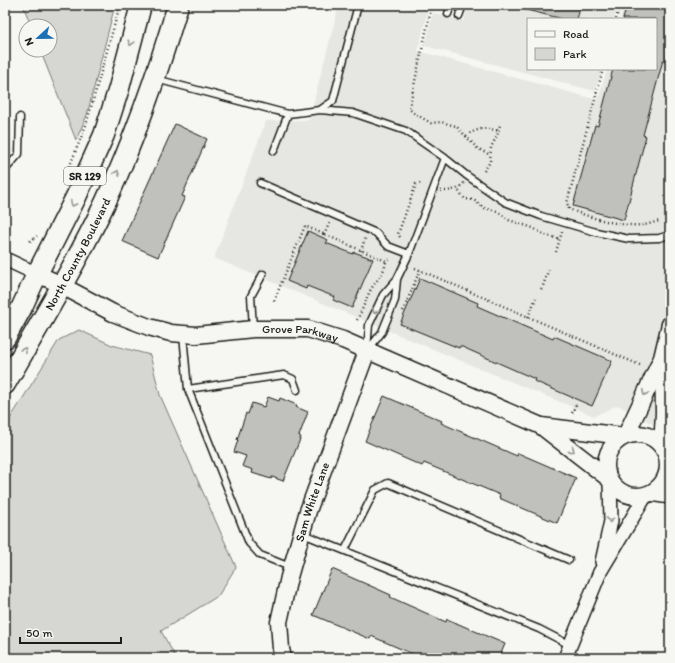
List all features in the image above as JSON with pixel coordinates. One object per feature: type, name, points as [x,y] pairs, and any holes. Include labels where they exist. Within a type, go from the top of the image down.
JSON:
[{"type":"main road","name":"North County Boulevard","points":[[5,338],[21,309],[79,255],[106,200],[133,138],[155,78],[178,5]]},
{"type":"main road","name":"North County Boulevard","points":[[5,384],[50,281],[76,198],[104,135],[119,88],[138,9]]},
{"type":"street","points":[[5,259],[50,281]]},
{"type":"street","name":"Grove Parkway","points":[[50,281],[113,313],[149,327],[171,333],[196,335],[253,329],[308,329],[343,340],[541,426]]},
{"type":"street","points":[[625,436],[662,358],[670,324]]},
{"type":"street","name":"Sam White Lane","points":[[283,658],[281,649],[280,622],[292,568],[308,511],[367,351]]},
{"type":"street","points":[[565,658],[600,572],[648,495],[659,488],[667,477],[669,466],[666,450],[662,358]]},
{"type":"street","points":[[541,426],[625,436]]},
{"type":"street","points":[[541,426],[609,479],[615,487],[625,494],[636,497],[648,495],[670,497]]},
{"type":"street","points":[[600,572],[611,521],[609,479],[606,464],[608,453],[614,442],[635,433],[646,434],[658,441],[666,450]]},
{"type":"lane","points":[[320,110],[333,102],[358,5]]},
{"type":"lane","points":[[448,14],[451,5]]},
{"type":"lane","points":[[459,16],[463,5]]},
{"type":"lane","points":[[155,78],[288,114],[320,110],[353,113],[406,131],[505,202],[541,216],[596,232],[629,239],[659,238],[670,235]]},
{"type":"lane","points":[[274,151],[288,114]]},
{"type":"lane","points":[[5,170],[19,154],[20,117]]},
{"type":"lane","points":[[367,351],[369,325],[383,295],[397,279],[409,254],[445,158]]},
{"type":"lane","points":[[260,184],[376,233],[388,246],[409,254]]},
{"type":"lane","points":[[253,329],[251,296],[263,274]]},
{"type":"lane","points":[[367,351],[382,332],[396,300],[397,279]]},
{"type":"lane","points":[[183,334],[188,388],[249,543],[260,555],[292,568]]},
{"type":"lane","points":[[188,388],[284,375],[293,380],[297,390]]},
{"type":"lane","points":[[345,550],[375,490],[388,483],[569,560]]},
{"type":"lane","points":[[302,533],[539,628],[570,645]]},
{"type":"path","points":[[64,180],[86,125],[120,5]]},
{"type":"path","points":[[432,5],[409,108],[412,112],[431,123],[441,122],[456,126],[477,148],[490,155]]},
{"type":"path","points":[[616,18],[620,5]]},
{"type":"path","points":[[603,70],[567,203],[570,209],[583,215],[602,220],[642,225],[660,220]]},
{"type":"path","points":[[484,171],[490,162],[491,147],[499,131],[500,125]]},
{"type":"path","points":[[466,136],[474,131],[488,128],[499,131]]},
{"type":"path","points":[[400,237],[398,234],[416,184],[422,183]]},
{"type":"path","points":[[441,191],[456,189],[464,183]]},
{"type":"path","points":[[456,189],[466,200],[474,200],[484,208],[497,211],[509,220],[533,228],[545,235],[560,239]]},
{"type":"path","points":[[324,235],[333,215]]},
{"type":"path","points":[[274,301],[305,226],[386,261],[391,259]]},
{"type":"path","points":[[361,251],[367,230]]},
{"type":"path","points":[[556,252],[562,232]]},
{"type":"path","points":[[30,241],[38,236]]},
{"type":"path","points":[[357,320],[370,292],[386,265],[386,261]]},
{"type":"path","points":[[415,268],[642,366]]},
{"type":"path","points":[[541,289],[548,268]]},
{"type":"path","points":[[401,313],[420,270]]},
{"type":"path","points":[[5,303],[7,292]]},
{"type":"path","points":[[528,317],[536,298]]},
{"type":"path","points":[[572,413],[577,402]]},
{"type":"shaded area","points":[[339,5],[458,5],[455,12],[429,6],[418,51],[598,100],[607,70],[657,70],[657,18],[620,18],[624,5],[670,5],[670,434],[618,405],[594,416],[214,258],[266,121],[309,120]]},
{"type":"shaded area","points":[[468,5],[618,5],[614,18],[527,18],[527,70],[601,70],[595,91],[425,46],[433,13],[464,21]]},
{"type":"green space","points":[[23,5],[115,5],[87,115],[76,140],[43,58],[58,58],[58,18],[28,18]]},
{"type":"green space","points":[[79,330],[112,345],[150,355],[160,395],[236,567],[218,596],[161,631],[176,658],[5,658],[5,427],[59,340]]},
{"type":"building","points":[[506,5],[581,5],[577,18],[559,18]]},
{"type":"building","points":[[627,5],[670,5],[670,44],[666,61],[663,60],[643,135],[646,136],[624,220],[573,206],[595,125],[598,126],[613,70],[657,70],[657,18],[623,18]]},
{"type":"building","points":[[175,124],[207,139],[182,196],[185,197],[158,257],[122,241]]},
{"type":"building","points":[[308,231],[328,240],[326,243],[353,254],[354,252],[373,259],[352,308],[333,300],[335,297],[307,286],[306,289],[287,281]]},
{"type":"building","points":[[420,278],[478,303],[477,306],[553,339],[554,336],[612,361],[592,406],[534,381],[535,379],[460,346],[459,348],[400,324]]},
{"type":"building","points":[[384,396],[517,456],[518,453],[576,478],[557,523],[499,498],[500,495],[424,463],[422,466],[365,441]]},
{"type":"building","points":[[268,397],[279,401],[280,398],[297,405],[296,407],[308,412],[299,436],[301,437],[283,481],[252,473],[253,470],[242,466],[246,456],[234,452],[246,413],[248,414],[252,403],[264,407]]},
{"type":"building","points":[[332,569],[391,595],[390,597],[446,622],[447,619],[505,644],[499,658],[422,658],[371,636],[370,639],[313,615]]}]
